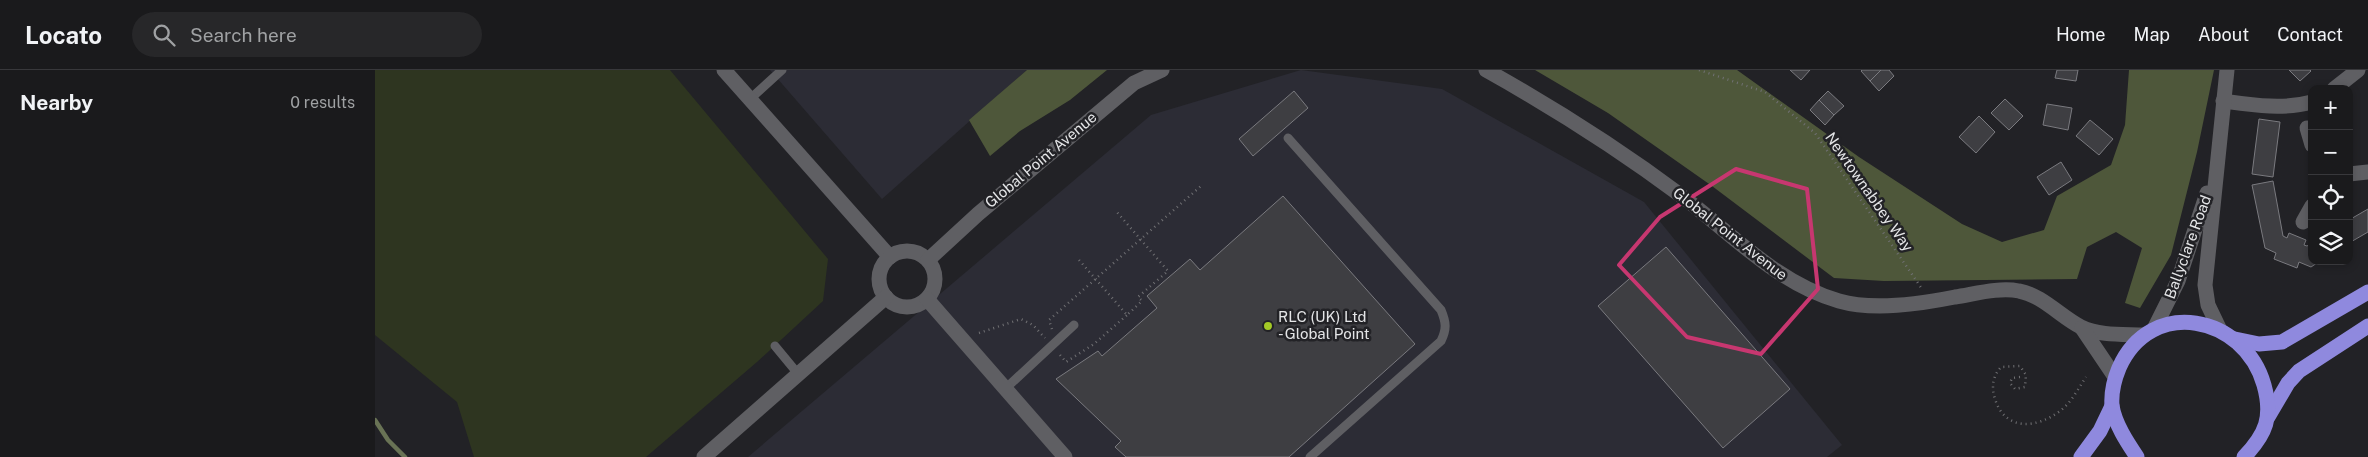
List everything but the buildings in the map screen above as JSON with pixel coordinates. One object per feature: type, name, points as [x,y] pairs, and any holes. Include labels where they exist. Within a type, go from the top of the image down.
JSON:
[{"type":"highway","points":[[2235,339],[2259,344],[2282,342],[2368,292]]},
{"type":"highway","points":[[2081,457],[2100,431],[2112,406],[2115,376],[2124,357],[2149,332],[2184,321],[2203,323],[2220,330],[2235,339],[2246,351],[2262,379],[2267,396],[2268,417]]},
{"type":"highway","points":[[2244,457],[2258,443],[2268,417],[2288,383],[2299,370],[2368,326]]},
{"type":"highway","points":[[2112,406],[2125,440],[2137,457]]},
{"type":"street","points":[[724,70],[890,257]]},
{"type":"street","name":"Global Point Avenue","points":[[928,260],[985,207],[1134,83],[1162,70]]},
{"type":"street","name":"Global Point Avenue","points":[[1486,70],[1545,103],[1641,167],[1684,198],[1784,277],[1813,293],[1841,302],[1905,305],[1978,293],[2019,291],[2035,298],[2082,328],[2106,334],[2149,332]]},
{"type":"street","name":"Ballyclare Road","points":[[2220,330],[2208,305],[2205,285],[2216,162],[2227,70]]},
{"type":"street","points":[[2339,85],[2358,70]]},
{"type":"street","points":[[2223,101],[2278,106],[2298,106],[2308,103]]},
{"type":"street","name":"Ballyclare Road","points":[[2149,332],[2178,281],[2195,234],[2216,162]]},
{"type":"street","points":[[2353,174],[2368,172]]},
{"type":"street","points":[[2303,222],[2308,213]]},
{"type":"street","points":[[905,251],[921,255],[928,260],[935,273],[935,280],[934,287],[927,299],[919,304],[902,306],[886,297],[880,284],[879,276],[890,257],[905,251]]},
{"type":"street","points":[[704,457],[886,297]]},
{"type":"street","points":[[927,299],[1065,457]]},
{"type":"street","name":"Global Point Avenue","points":[[2082,328],[2115,376]]},
{"type":"street","points":[[2252,457],[2258,443]]},
{"type":"lane","points":[[750,99],[782,70]]},
{"type":"lane","points":[[1288,138],[1441,310],[1446,322],[1446,332],[1441,341],[1310,457]]},
{"type":"lane","points":[[1005,389],[1074,325]]},
{"type":"lane","points":[[775,346],[799,375]]},
{"type":"path","name":"Newtownabbey Way","points":[[1699,70],[1765,92],[1815,134],[1861,203],[1920,284],[1928,302]]},
{"type":"path","points":[[1046,338],[1051,332],[1052,325],[1049,320],[1201,186]]},
{"type":"path","points":[[1079,260],[1127,315],[1142,301],[1138,297],[1168,271],[1116,211]]},
{"type":"path","points":[[2020,377],[2012,378],[2009,383],[2015,389],[2025,387],[2027,375],[2020,366],[2001,367],[1994,374],[1993,390],[2003,416],[2013,422],[2029,425],[2043,421],[2061,411],[2086,378]]},
{"type":"highlighted area","points":[[1736,169],[1807,189],[1818,289],[1761,354],[1687,337],[1619,265],[1660,217]]},
{"type":"shaded area","points":[[770,70],[1027,70],[882,199]]},
{"type":"shaded area","points":[[1301,70],[1442,89],[1644,202],[1842,445],[1827,457],[748,457],[1151,115]]},
{"type":"green space","points":[[375,70],[670,70],[828,259],[823,301],[757,362],[646,457],[474,457],[457,402],[375,335]]},
{"type":"green space","points":[[1027,70],[1107,70],[1070,100],[1020,131],[990,156],[969,120]]},
{"type":"green space","points":[[1535,70],[1737,70],[1859,157],[1962,224],[2002,242],[2044,230],[2057,196],[2111,165],[2125,125],[2129,70],[2214,70],[2197,152],[2171,255],[2140,308],[2125,303],[2142,248],[2116,232],[2087,247],[2077,279],[1884,281],[1834,278],[1712,186],[1608,113]]},
{"type":"waterway","points":[[375,420],[388,440],[405,457]]},
{"type":"place","name":"RLC (UK) Ltd - Global Point","points":[[1268,326]]}]
